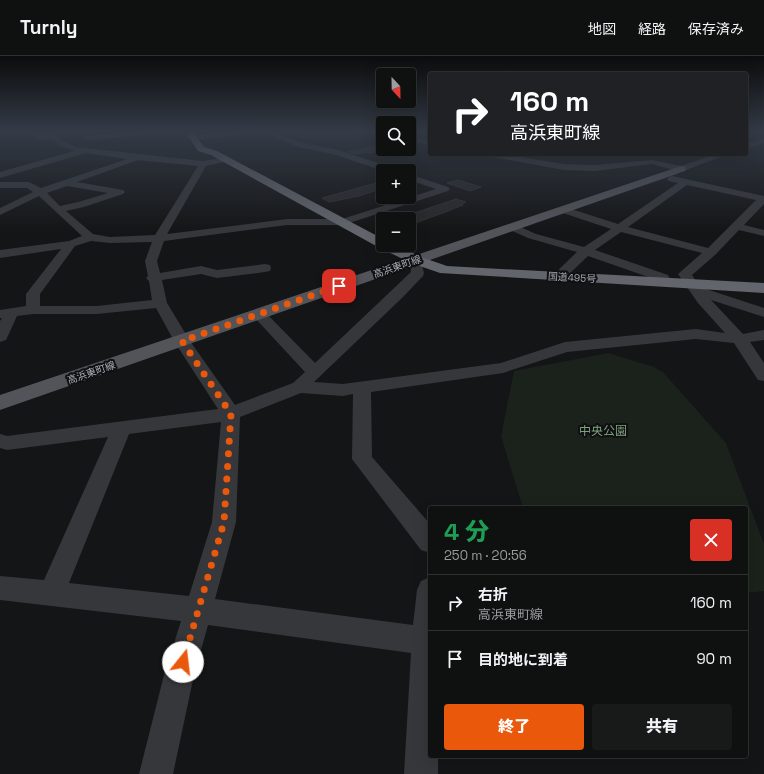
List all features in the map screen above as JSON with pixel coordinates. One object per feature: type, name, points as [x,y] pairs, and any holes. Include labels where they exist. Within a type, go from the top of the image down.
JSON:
[{"type":"highway","name":"国道495号","points":[[235,165],[376,240]]},
{"type":"highway","name":"国道495号","points":[[400,252],[432,266],[451,270],[665,283],[693,287],[764,288]]},
{"type":"main road","name":"高浜東町線","points":[[0,404],[659,176],[683,176]]},
{"type":"street","points":[[0,175],[37,165]]},
{"type":"street","points":[[0,212],[40,192],[111,165]]},
{"type":"street","points":[[156,774],[179,675],[224,522],[231,414],[182,341],[160,303],[150,261],[159,238],[203,165]]},
{"type":"street","points":[[549,165],[564,167],[595,168],[628,165]]},
{"type":"street","points":[[658,165],[683,176],[762,197],[711,252],[685,274],[693,287],[717,317],[739,339],[764,376]]},
{"type":"street","points":[[559,276],[586,252],[620,228],[683,176],[702,165]]},
{"type":"street","points":[[416,179],[445,189],[416,198]]},
{"type":"street","points":[[58,210],[88,203],[120,192],[66,183]]},
{"type":"street","points":[[0,185],[29,185],[40,192],[79,229],[90,237],[110,240],[159,238],[287,222],[343,222],[399,204]]},
{"type":"street","points":[[564,210],[620,228],[711,252]]},
{"type":"street","points":[[736,226],[764,233]]},
{"type":"street","points":[[512,227],[532,236],[586,252],[663,278],[665,283]]},
{"type":"street","points":[[0,254],[71,244],[90,237]]},
{"type":"street","points":[[33,310],[33,294],[71,244]]},
{"type":"street","points":[[0,441],[7,443],[231,414],[299,387],[398,294],[418,273],[416,260]]},
{"type":"street","points":[[154,278],[201,270],[217,274],[265,268]]},
{"type":"street","points":[[693,287],[764,313]]},
{"type":"street","points":[[0,337],[5,314],[33,310],[97,310],[160,303]]},
{"type":"street","points":[[259,314],[315,372]]},
{"type":"street","points":[[299,387],[343,390],[503,368],[565,347],[696,334],[739,339],[764,335]]},
{"type":"street","points":[[362,387],[362,459],[428,540]]},
{"type":"street","points":[[51,594],[121,429]]},
{"type":"street","points":[[0,588],[198,610],[426,641]]},
{"type":"street","points":[[421,774],[428,616]]},
{"type":"green space","name":"中央公園","points":[[608,353],[654,367],[663,372],[726,443],[764,544],[764,591],[748,593],[748,506],[522,506],[501,436],[514,371]]},
{"type":"building","points":[[458,180],[481,187],[470,191],[447,183]]},
{"type":"building","points":[[376,183],[376,190],[359,196],[329,202],[322,198]]},
{"type":"building","points":[[456,199],[466,202],[461,204],[463,205],[451,210],[416,222],[416,212]]},
{"type":"route","points":[[183,662],[224,522],[227,498],[231,414],[182,341],[339,286]]}]
